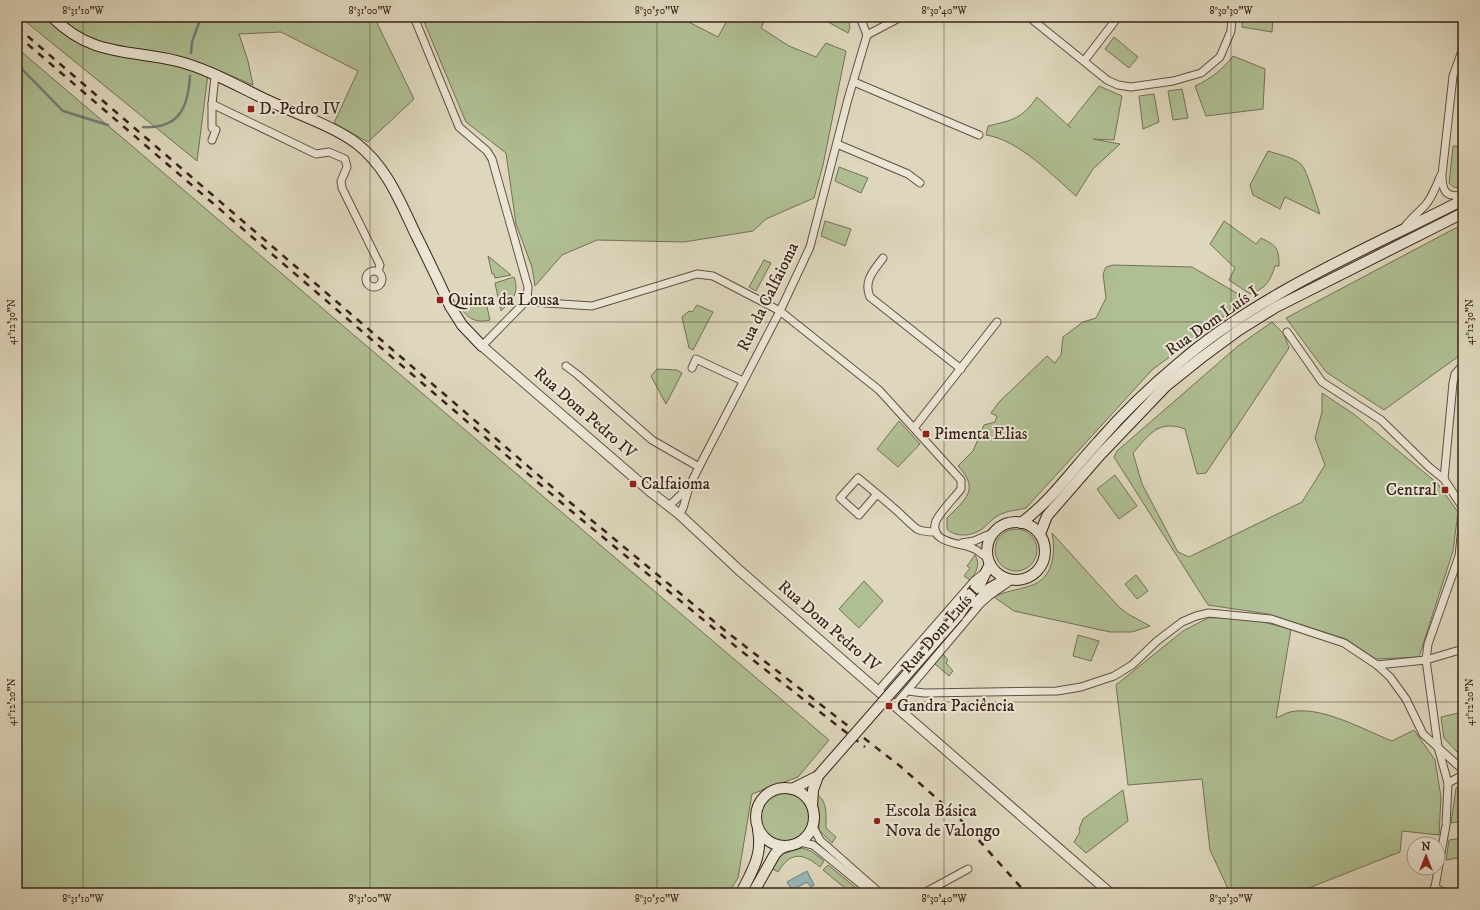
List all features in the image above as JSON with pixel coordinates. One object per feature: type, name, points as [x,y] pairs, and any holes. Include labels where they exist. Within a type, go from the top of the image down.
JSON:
[{"type":"main road","name":"Rua Dom Pedro IV","points":[[52,17],[74,36],[93,45],[119,52],[160,57],[180,62],[215,76],[331,129],[355,143],[371,157],[391,182],[450,306],[462,325],[482,346]]},
{"type":"main road","name":"Rua Dom Luís I","points":[[966,607],[988,565],[988,547],[995,532],[1010,523],[1021,523],[1039,509],[1117,420],[1181,361],[1222,330],[1267,301],[1463,200]]},
{"type":"main road","name":"Rua Dom Luís I","points":[[818,776],[966,607],[990,588],[1009,579],[1028,578],[1041,567],[1045,550],[1040,534],[1047,516],[1100,455],[1166,386],[1239,330],[1276,307],[1463,213]]},
{"type":"main road","points":[[1021,523],[1032,527],[1040,534]]},
{"type":"main road","points":[[988,565],[997,573],[1009,579]]},
{"type":"main road","points":[[792,788],[818,776]]},
{"type":"main road","points":[[753,893],[775,854],[780,849],[800,842],[808,836],[813,827],[813,790],[818,776]]},
{"type":"main road","points":[[741,893],[759,854],[760,845],[756,810],[760,801],[766,794],[775,789],[785,787],[792,788],[803,793],[812,806]]},
{"type":"main road","points":[[758,830],[764,838],[772,843],[787,846]]},
{"type":"street","points":[[414,17],[459,127],[487,152],[492,159],[528,287],[527,300],[482,346]]},
{"type":"street","points":[[860,17],[867,35],[901,17]]},
{"type":"street","points":[[1029,17],[1107,80],[1118,85],[1131,87],[1173,81],[1201,73],[1220,57],[1231,31],[1232,17]]},
{"type":"street","points":[[1084,61],[1118,17]]},
{"type":"street","name":"Rua da Calfaioma","points":[[679,514],[683,508],[689,487],[699,466],[780,311],[810,247],[867,35]]},
{"type":"street","points":[[1463,48],[1453,76],[1442,175],[1442,186],[1447,193],[1454,197],[1463,195]]},
{"type":"street","points":[[212,140],[216,130],[212,128],[212,104],[215,76]]},
{"type":"street","points":[[854,82],[978,135]]},
{"type":"street","points":[[212,104],[316,154],[330,152],[345,159],[348,168],[341,181],[342,188],[380,265],[378,272]]},
{"type":"street","points":[[837,144],[908,174],[920,183]]},
{"type":"street","points":[[1401,231],[1406,222],[1419,212],[1428,201],[1442,175]]},
{"type":"street","points":[[883,258],[869,278],[867,289],[870,297],[961,369]]},
{"type":"street","points":[[527,300],[546,303],[592,306],[697,274],[713,276],[780,311],[879,390],[961,480],[961,489],[936,521],[936,532],[938,537],[947,542],[960,544],[974,549],[988,565]]},
{"type":"street","points":[[914,428],[997,322]]},
{"type":"street","points":[[1287,332],[1322,382],[1381,420],[1429,467],[1444,478],[1463,508]]},
{"type":"street","name":"Rua Dom Pedro IV","points":[[482,346],[679,514],[744,574],[1110,893]]},
{"type":"street","points":[[692,368],[696,359],[743,381]]},
{"type":"street","points":[[566,366],[652,440],[699,466]]},
{"type":"street","points":[[1444,478],[1453,383],[1461,366]]},
{"type":"street","points":[[877,494],[859,515],[840,498],[858,478],[877,494],[917,528],[925,532],[936,532]]},
{"type":"street","name":"Rua da Calfaioma","points":[[669,506],[689,487]]},
{"type":"street","points":[[1444,893],[1433,890],[1446,824],[1448,783],[1438,747],[1426,660],[1428,644],[1459,556],[1463,517]]},
{"type":"street","points":[[960,544],[974,542],[995,532]]},
{"type":"street","name":"Rua Dom Luís I","points":[[878,691],[988,565]]},
{"type":"street","name":"Rua Dom Luís I","points":[[895,705],[981,604],[1009,579]]},
{"type":"street","points":[[908,691],[924,693],[1057,691],[1081,687],[1114,676],[1132,665],[1157,641],[1182,622],[1209,613],[1238,615],[1278,621],[1344,643],[1376,665],[1390,677],[1406,699],[1423,734],[1463,770]]},
{"type":"street","points":[[1376,665],[1426,660],[1463,649]]},
{"type":"street","points":[[1448,783],[1463,775]]},
{"type":"street","points":[[813,827],[820,840],[880,893]]},
{"type":"street","points":[[800,842],[813,845],[872,893]]},
{"type":"street","points":[[924,893],[968,869]]},
{"type":"green space","points":[[20,17],[371,17],[376,21],[414,99],[368,142],[334,123],[358,71],[281,32],[239,34],[248,61],[253,85],[209,66],[197,161]]},
{"type":"green space","points":[[422,17],[679,17],[718,37],[729,17],[766,17],[761,28],[789,46],[816,57],[826,43],[846,51],[823,165],[814,198],[766,219],[753,231],[684,242],[597,240],[562,255],[535,286],[532,267],[516,224],[506,153],[466,122]]},
{"type":"green space","points":[[819,17],[848,17],[850,28],[848,33]]},
{"type":"green space","points":[[1242,17],[1273,17],[1272,32],[1242,27]]},
{"type":"green space","points":[[1114,37],[1138,57],[1129,68],[1105,49]]},
{"type":"green space","points":[[17,48],[829,740],[798,777],[752,794],[738,878],[728,893],[17,893]]},
{"type":"green space","points":[[1233,56],[1265,69],[1263,109],[1206,116],[1195,86],[1216,73]]},
{"type":"green space","points":[[1099,86],[1122,96],[1114,140],[1093,139],[1120,144],[1093,169],[1076,196],[1023,151],[998,138],[986,135],[988,126],[1016,118],[1027,110],[1037,97],[1071,128],[1068,125]]},
{"type":"green space","points":[[1182,89],[1188,118],[1173,120],[1168,91]]},
{"type":"green space","points":[[1154,94],[1159,122],[1143,129],[1139,96]]},
{"type":"green space","points":[[1453,146],[1457,146],[1459,150],[1463,151],[1463,186],[1459,188],[1452,186],[1449,183]]},
{"type":"green space","points":[[1268,151],[1301,164],[1309,180],[1320,214],[1285,197],[1280,209],[1253,195],[1250,185]]},
{"type":"green space","points":[[839,167],[868,178],[861,193],[835,181]]},
{"type":"green space","points":[[825,221],[851,229],[845,246],[821,236]]},
{"type":"green space","points":[[1224,221],[1256,244],[1261,238],[1271,243],[1278,251],[1279,266],[1275,266],[1267,284],[1264,287],[1250,294],[1229,280],[1235,268],[1210,244]]},
{"type":"green space","points":[[1463,224],[1463,353],[1384,410],[1326,372],[1286,318]]},
{"type":"green space","points":[[488,256],[511,275],[495,278],[494,274],[492,274]]},
{"type":"green space","points":[[764,260],[771,263],[756,291],[749,287]]},
{"type":"green space","points":[[1113,265],[1192,267],[1247,299],[1152,370],[1026,508],[1002,514],[974,533],[959,535],[951,532],[947,529],[947,518],[965,499],[969,488],[965,474],[958,466],[973,451],[984,425],[995,422],[997,416],[991,413],[999,402],[1047,356],[1055,363],[1061,355],[1063,337],[1083,322],[1096,318],[1106,298],[1103,274],[1106,267]]},
{"type":"green space","points":[[514,277],[516,288],[514,296],[501,311],[495,283]]},
{"type":"green space","points":[[485,298],[490,320],[480,321],[467,316],[459,304]]},
{"type":"green space","points":[[697,305],[713,312],[693,350],[689,348],[682,317],[689,311],[692,312]]},
{"type":"green space","points":[[1272,322],[1284,334],[1289,348],[1206,473],[1197,474],[1185,429],[1176,426],[1161,427],[1149,435],[1133,453],[1142,484],[1178,552],[1189,557],[1302,502],[1325,465],[1315,438],[1322,412],[1322,393],[1355,415],[1437,483],[1458,512],[1453,551],[1419,657],[1376,659],[1346,639],[1268,614],[1208,605],[1114,457],[1117,451],[1238,346]]},
{"type":"green space","points":[[657,369],[677,370],[682,373],[666,404],[651,376]]},
{"type":"green space","points":[[899,421],[920,444],[898,467],[877,449]]},
{"type":"green space","points":[[1115,475],[1137,506],[1119,519],[1097,489]]},
{"type":"green space","points":[[1012,529],[1020,529],[1028,532],[1034,538],[1037,550],[1034,562],[1028,568],[1020,571],[1012,571],[1004,568],[998,562],[995,554],[995,546],[998,538],[1004,532]]},
{"type":"green space","points":[[1052,533],[1119,607],[1128,614],[1150,626],[1132,632],[1110,632],[1014,611],[994,597],[1038,583],[1044,578],[1051,565],[1053,557]]},
{"type":"green space","points":[[975,555],[978,565],[970,580],[964,576],[970,568],[967,566]]},
{"type":"green space","points":[[1136,575],[1148,591],[1137,599],[1125,584]]},
{"type":"green space","points":[[864,581],[883,601],[859,628],[839,609]]},
{"type":"green space","points":[[1235,617],[1291,629],[1276,718],[1290,712],[1315,712],[1329,715],[1356,725],[1392,741],[1414,730],[1435,760],[1441,797],[1439,835],[1402,831],[1400,852],[1296,893],[1230,893],[1210,850],[1202,779],[1128,785],[1116,685],[1183,631],[1208,618]]},
{"type":"green space","points":[[1078,635],[1099,641],[1091,661],[1073,656]]},
{"type":"green space","points":[[943,654],[948,660],[946,663],[953,671],[949,676],[935,664]]},
{"type":"green space","points":[[1463,712],[1463,745],[1457,752],[1444,738],[1441,717]]},
{"type":"green space","points":[[1463,786],[1463,821],[1451,823],[1456,788]]},
{"type":"green space","points":[[1123,790],[1128,821],[1086,853],[1074,842],[1080,832],[1079,829],[1083,819]]},
{"type":"green space","points":[[784,792],[793,794],[804,803],[809,817],[807,826],[798,837],[784,842],[775,840],[764,831],[759,817],[761,808],[770,797]]},
{"type":"green space","points":[[816,794],[823,800],[826,814],[826,828],[836,837],[832,843],[819,830],[819,814]]},
{"type":"green space","points":[[1463,838],[1463,857],[1446,860],[1449,840]]},
{"type":"green space","points":[[802,848],[811,851],[824,861],[820,867],[808,859],[797,856],[787,861],[778,872],[771,868],[782,854]]},
{"type":"green space","points":[[828,865],[860,891],[858,893],[851,893],[823,870]]},
{"type":"water","points":[[807,871],[814,885],[811,887],[807,882],[792,890],[787,882]]},
{"type":"waterway","points":[[191,53],[192,42],[201,17]]},
{"type":"waterway","points":[[17,64],[63,111],[108,125]]},
{"type":"waterway","points":[[143,127],[155,127],[165,124],[173,120],[179,114],[184,107],[187,98],[190,76]]},
{"type":"railway","points":[[17,27],[572,504],[728,633],[900,766],[959,818],[1026,893]]},
{"type":"railway","points":[[17,35],[570,510],[740,650],[865,747]]},
{"type":"place","name":"D. Pedro IV","points":[[251,109]]},
{"type":"place","name":"Quinta da Lousa","points":[[440,300]]},
{"type":"place","name":"Pimenta Elias","points":[[926,434]]},
{"type":"place","name":"Calfaioma","points":[[633,484]]},
{"type":"place","name":"Central","points":[[1445,490]]},
{"type":"place","name":"Gandra Paciência","points":[[889,706]]},
{"type":"place","name":"Escola Básica Nova de Valongo","points":[[877,821]]}]
